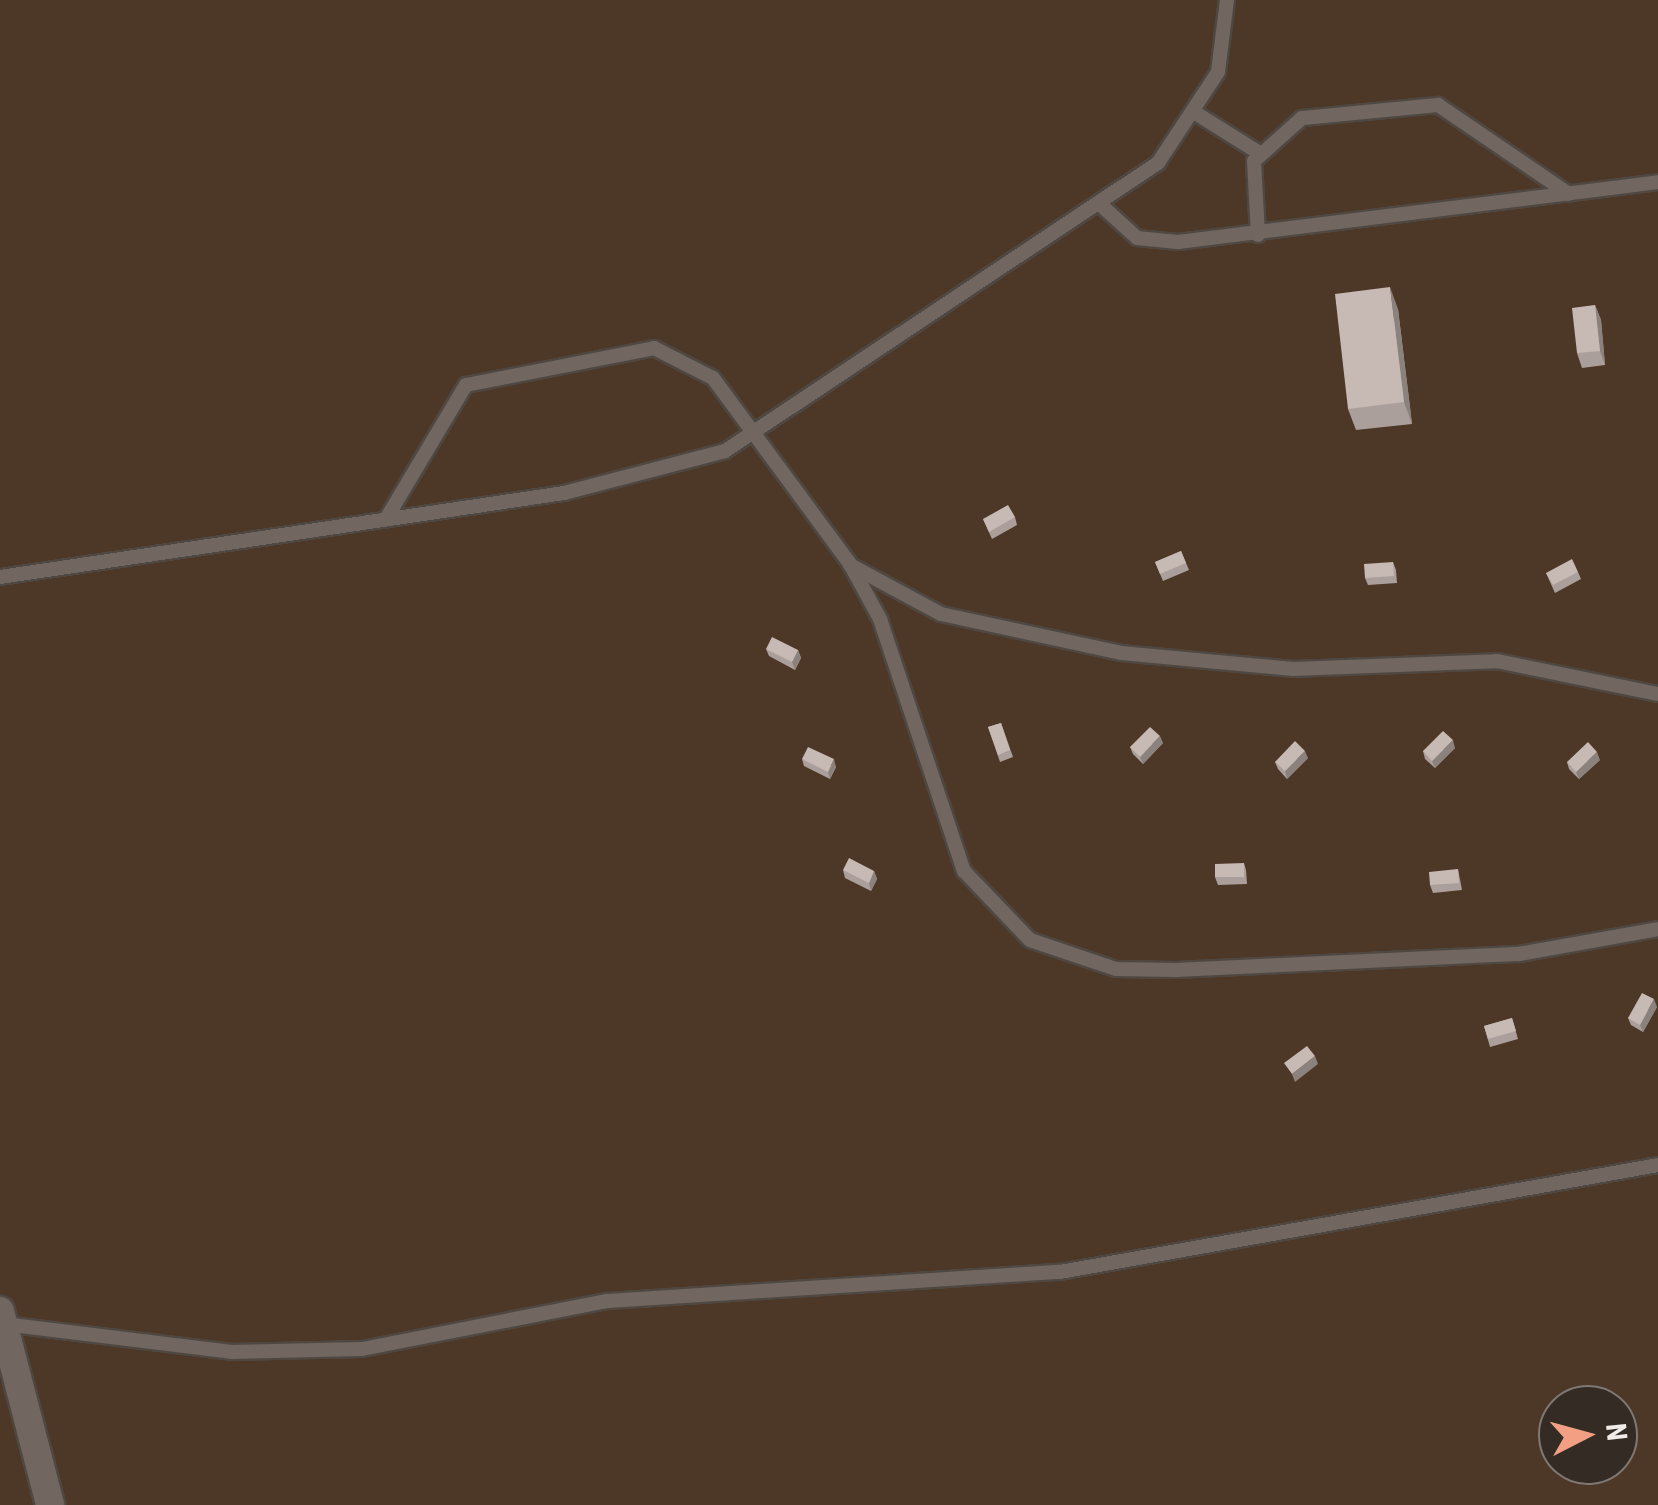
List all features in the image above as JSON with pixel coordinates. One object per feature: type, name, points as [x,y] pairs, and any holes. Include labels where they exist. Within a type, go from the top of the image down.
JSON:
[{"type":"street","points":[[2,1318],[50,1505]]},
{"type":"lane","points":[[0,577],[652,476],[760,431],[1102,206],[1158,163],[1197,114],[1224,50],[1227,0]]},
{"type":"lane","points":[[1258,234],[1250,173],[1261,154],[1302,118],[1438,104],[1569,194]]},
{"type":"lane","points":[[1197,114],[1261,154]]},
{"type":"lane","points":[[1102,206],[1125,232],[1152,242],[1258,234],[1658,182]]},
{"type":"lane","points":[[386,520],[448,405],[494,374],[654,348],[713,378],[760,431],[850,564],[880,619],[964,871],[992,910],[1071,959],[1177,970],[1500,955],[1658,929]]},
{"type":"lane","points":[[850,564],[940,614],[1121,653],[1293,670],[1498,661],[1658,694]]},
{"type":"lane","points":[[2,1318],[231,1352],[348,1350],[607,1301],[1060,1272],[1658,1166]]},
{"type":"shaded area","points":[[0,0],[1658,0],[1658,1505],[0,1505]]},
{"type":"building","points":[[1390,287],[1404,402],[1348,409],[1335,294]]},
{"type":"building","points":[[1595,305],[1600,351],[1577,353],[1572,308]]},
{"type":"building","points":[[1008,505],[1015,517],[989,532],[983,519]]},
{"type":"building","points":[[1181,551],[1186,563],[1160,574],[1155,562]]},
{"type":"building","points":[[1572,559],[1578,572],[1553,585],[1546,573]]},
{"type":"building","points":[[1393,562],[1394,576],[1365,578],[1364,564]]},
{"type":"building","points":[[772,637],[798,650],[792,662],[766,649]]},
{"type":"building","points":[[1001,723],[1010,750],[998,755],[988,727]]},
{"type":"building","points":[[1150,727],[1160,736],[1140,757],[1130,747]]},
{"type":"building","points":[[1443,731],[1453,740],[1432,761],[1423,751]]},
{"type":"building","points":[[1295,741],[1305,751],[1285,771],[1275,762]]},
{"type":"building","points":[[1588,742],[1597,752],[1576,772],[1567,762]]},
{"type":"building","points":[[808,747],[834,759],[828,772],[802,759]]},
{"type":"building","points":[[849,858],[874,871],[869,883],[843,870]]},
{"type":"building","points":[[1244,863],[1244,877],[1215,877],[1215,864]]},
{"type":"building","points":[[1458,869],[1459,883],[1430,885],[1429,872]]},
{"type":"building","points":[[1642,993],[1654,999],[1640,1025],[1628,1018]]},
{"type":"building","points":[[1512,1018],[1516,1031],[1488,1039],[1484,1026]]},
{"type":"building","points":[[1307,1046],[1315,1056],[1292,1074],[1284,1063]]}]
